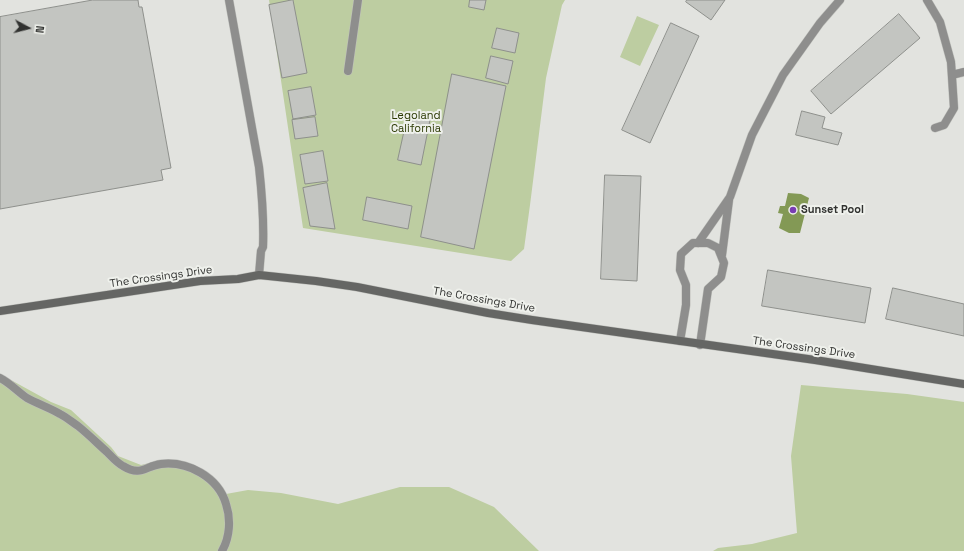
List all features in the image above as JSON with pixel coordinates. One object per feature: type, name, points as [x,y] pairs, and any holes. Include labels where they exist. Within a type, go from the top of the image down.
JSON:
[{"type":"street","points":[[229,0],[259,167],[262,193],[264,223],[259,275]]},
{"type":"street","points":[[348,71],[358,0]]},
{"type":"street","points":[[722,257],[730,197],[752,135],[783,75],[820,23],[840,0]]},
{"type":"street","points":[[927,0],[940,22],[951,62],[952,75],[954,108],[944,125],[935,128]]},
{"type":"street","points":[[952,75],[964,72]]},
{"type":"street","points":[[698,243],[730,197]]},
{"type":"street","points":[[680,342],[686,305],[686,285],[680,270],[681,254],[693,243],[708,243],[718,248],[724,263],[721,277],[708,289],[700,345]]},
{"type":"street","name":"The Crossings Drive","points":[[0,311],[200,281],[238,279],[259,275],[357,287],[525,319],[700,345],[815,360],[964,384]]},
{"type":"street","points":[[0,378],[27,397],[73,422],[118,462],[129,469],[141,471],[162,464],[176,465],[190,468],[206,475],[217,486],[225,499],[228,508],[228,534],[222,551]]},
{"type":"green space","name":"Legoland California","points":[[269,0],[565,0],[562,5],[546,78],[524,249],[511,261],[303,228]]},
{"type":"green space","points":[[637,16],[659,25],[640,66],[620,57]]},
{"type":"green space","points":[[0,374],[51,402],[71,410],[111,447],[118,456],[141,465],[162,460],[176,460],[193,465],[209,474],[226,494],[248,490],[281,493],[338,504],[400,487],[449,487],[494,507],[539,551],[0,551]]},
{"type":"green space","points":[[801,385],[907,394],[964,402],[964,551],[713,551],[718,548],[752,544],[797,533],[791,456]]},
{"type":"shaded area","name":"Sunset Pool","points":[[788,193],[801,194],[809,198],[800,233],[789,233],[779,228],[783,214],[778,213],[780,206],[785,206]]},
{"type":"building","points":[[93,0],[138,0],[139,7],[142,7],[171,168],[161,170],[163,180],[0,209],[0,17]]},
{"type":"building","points":[[293,0],[307,73],[282,78],[269,5]]},
{"type":"building","points":[[470,0],[486,0],[484,10],[469,7]]},
{"type":"building","points":[[687,0],[725,0],[711,20],[686,2]]},
{"type":"building","points":[[899,14],[920,38],[831,114],[811,91]]},
{"type":"building","points":[[671,23],[699,36],[650,143],[622,130]]},
{"type":"building","points":[[497,28],[519,33],[515,53],[492,48]]},
{"type":"building","points":[[491,56],[513,61],[508,84],[486,78]]},
{"type":"building","points":[[452,74],[506,86],[474,249],[421,237]]},
{"type":"building","points":[[311,87],[316,115],[293,119],[288,91]]},
{"type":"building","points":[[802,111],[825,117],[822,128],[842,133],[838,145],[796,135]]},
{"type":"building","points":[[408,115],[430,120],[421,165],[398,160]]},
{"type":"building","points":[[315,117],[318,136],[295,139],[292,120]]},
{"type":"building","points":[[323,151],[328,181],[305,184],[300,155]]},
{"type":"building","points":[[605,175],[641,176],[637,281],[601,279]]},
{"type":"building","points":[[327,183],[335,229],[310,226],[303,188]]},
{"type":"building","points":[[367,197],[412,206],[408,229],[363,220]]},
{"type":"building","points":[[768,270],[871,288],[865,323],[762,306]]},
{"type":"building","points":[[893,288],[964,304],[964,336],[886,319]]},
{"type":"place","name":"Sunset Pool","points":[[793,210]]}]
